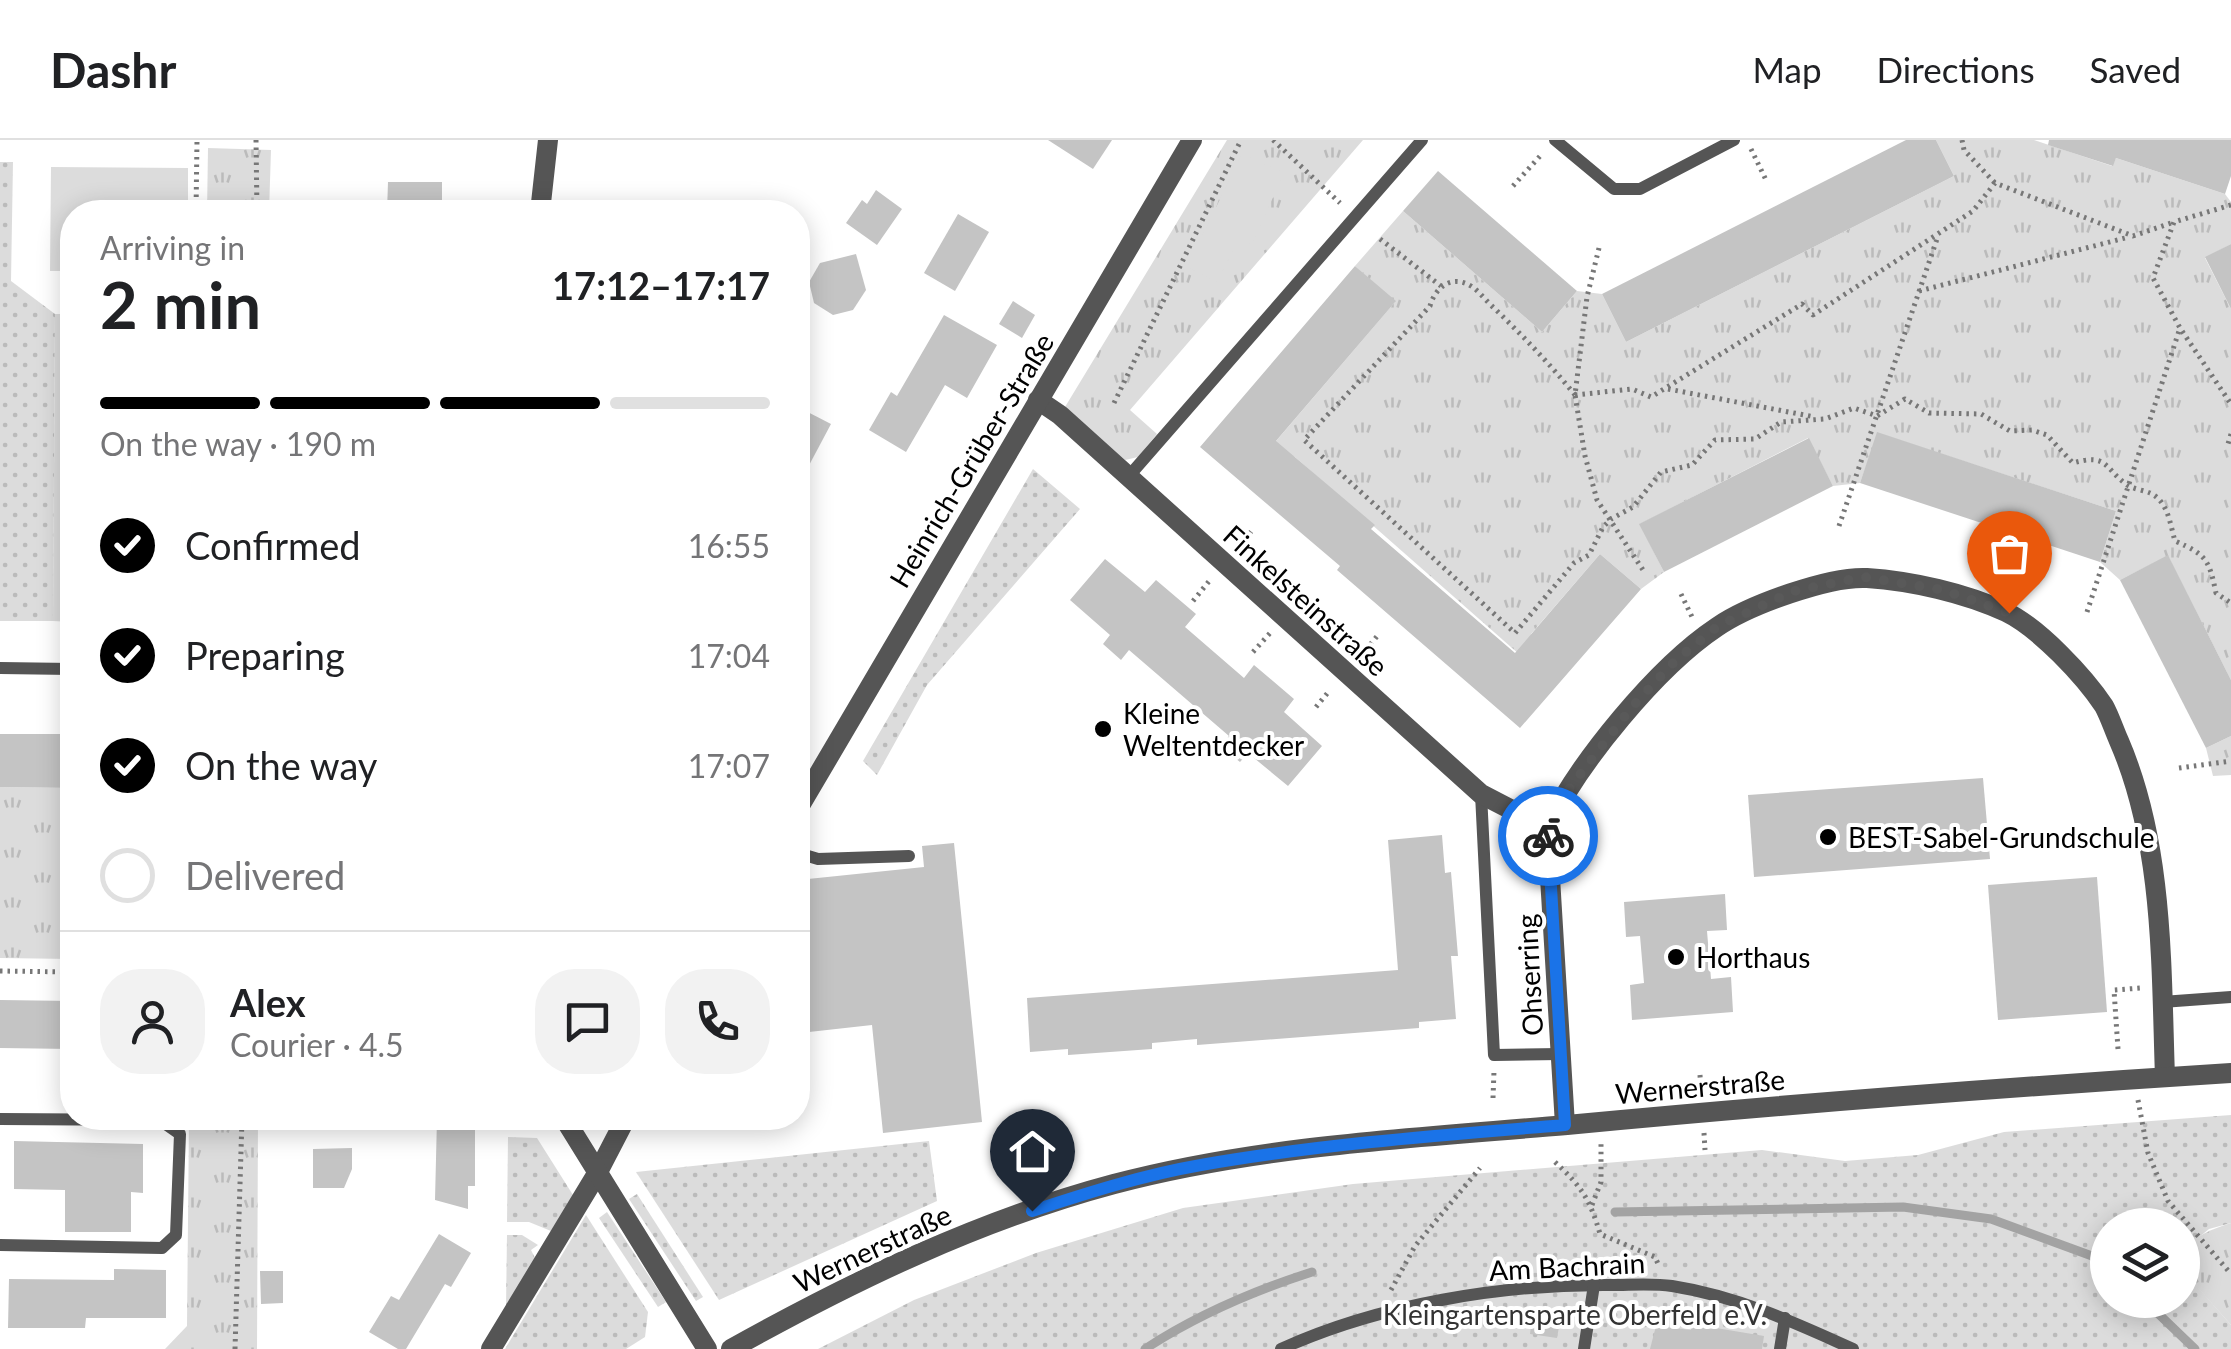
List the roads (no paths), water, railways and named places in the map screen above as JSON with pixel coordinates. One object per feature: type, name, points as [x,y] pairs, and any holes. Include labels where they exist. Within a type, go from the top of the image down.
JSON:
[{"type":"street","points":[[541,200],[548,140]]},
{"type":"street","name":"Heinrich-Grüber-Straße","points":[[810,789],[1192,140]]},
{"type":"street","name":"Finkelsteinstraße","points":[[1038,400],[1060,414],[1480,794],[1547,828]]},
{"type":"street","points":[[1547,828],[1562,798],[1632,707],[1674,662],[1718,626],[1794,591],[1864,577],[1943,590],[2009,613],[2063,656],[2106,708],[2134,776],[2152,845],[2165,1077]]},
{"type":"street","name":"Ohserring","points":[[1547,828],[1565,1125]]},
{"type":"street","name":"Wernerstraße","points":[[731,1349],[824,1298],[959,1236],[1112,1185],[1198,1165],[1320,1147],[2231,1072]]},
{"type":"street","points":[[572,1130],[707,1349]]},
{"type":"street","points":[[491,1349],[620,1130]]},
{"type":"lane","points":[[1129,476],[1422,140]]},
{"type":"lane","points":[[1555,140],[1614,189],[1640,189],[1734,140]]},
{"type":"lane","points":[[0,668],[60,669]]},
{"type":"lane","points":[[1480,794],[1494,1054],[1560,1054]]},
{"type":"lane","points":[[810,857],[909,856]]},
{"type":"lane","points":[[2162,994],[2231,997]]},
{"type":"lane","points":[[0,1118],[60,1119]]},
{"type":"lane","points":[[0,1245],[162,1248],[176,1235],[180,1134],[174,1130]]},
{"type":"lane","points":[[1584,1349],[1594,1285]]},
{"type":"lane","name":"Am Bachrain","points":[[1282,1349],[1378,1314],[1528,1287],[1594,1285],[1668,1285],[1716,1295],[1785,1318],[1853,1349]]},
{"type":"lane","points":[[1780,1349],[1785,1318]]},
{"type":"waterway","points":[[1615,1212],[1903,1207],[1991,1219],[2090,1255]]},
{"type":"waterway","points":[[1145,1349],[1226,1305],[1312,1272]]},
{"type":"waterway","points":[[2163,1318],[2195,1349]]},
{"type":"place","name":"Kleine Weltentdecker","points":[[1103,729]]},
{"type":"place","name":"BEST-Sabel-Grundschule","points":[[1828,837]]},
{"type":"place","name":"Horthaus","points":[[1676,957]]},
{"type":"park label","name":"Kleingartensparte Oberfeld e.V.","points":[[1575,1314]]}]
